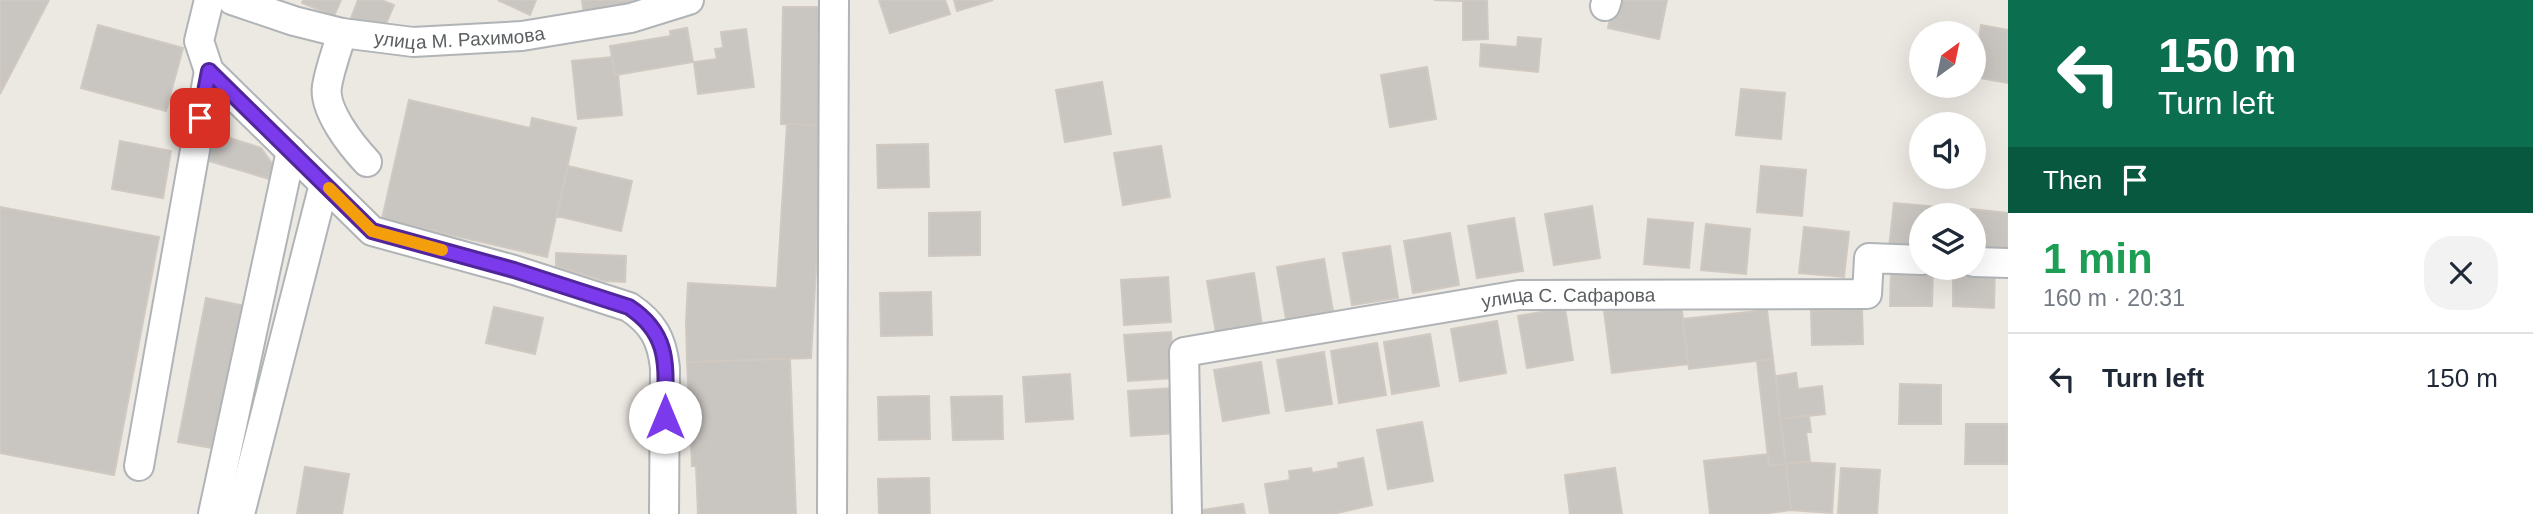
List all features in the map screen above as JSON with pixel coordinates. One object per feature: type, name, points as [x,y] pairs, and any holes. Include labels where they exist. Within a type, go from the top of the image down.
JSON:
[{"type":"street","points":[[209,0],[199,41],[209,71],[372,231],[514,270],[629,307],[645,318],[656,332],[664,359],[664,514]]},
{"type":"street","name":"улица М. Рахимова","points":[[232,0],[293,21],[342,33],[413,42],[522,36],[631,18],[689,0]]},
{"type":"street","points":[[832,514],[834,0]]},
{"type":"street","points":[[342,33],[326,89],[335,119],[346,140],[366,162]]},
{"type":"street","points":[[139,466],[209,71]]},
{"type":"street","points":[[213,514],[291,151]]},
{"type":"street","points":[[240,514],[324,184]]},
{"type":"street","name":"улица С. Сафарова","points":[[1187,514],[1184,352],[1519,295],[1867,294],[1869,258],[1909,260]]},
{"type":"street","points":[[1986,262],[2008,263]]},
{"type":"building","points":[[0,0],[49,0],[0,94]]},
{"type":"building","points":[[303,0],[341,0],[334,16],[302,3]]},
{"type":"building","points":[[358,0],[381,0],[394,5],[382,33],[350,21]]},
{"type":"building","points":[[498,0],[536,0],[530,15]]},
{"type":"building","points":[[582,0],[652,0],[584,15]]},
{"type":"building","points":[[879,0],[945,0],[950,14],[890,33]]},
{"type":"building","points":[[954,0],[993,0],[957,11]]},
{"type":"building","points":[[1434,0],[1487,0],[1488,39],[1463,40],[1463,1]]},
{"type":"building","points":[[1614,0],[1667,0],[1659,39],[1608,28]]},
{"type":"building","points":[[783,7],[824,7],[822,125],[781,124]]},
{"type":"building","points":[[98,25],[183,48],[166,111],[81,88]]},
{"type":"building","points":[[1986,26],[2008,30],[2008,83],[1986,79]]},
{"type":"building","points":[[687,28],[693,62],[615,75],[610,46],[671,36],[670,31]]},
{"type":"building","points":[[746,29],[754,87],[698,94],[694,62],[717,59],[715,49],[723,48],[721,32]]},
{"type":"building","points":[[1518,37],[1541,39],[1538,72],[1480,66],[1481,44],[1517,47]]},
{"type":"building","points":[[612,57],[615,75],[618,74],[622,115],[578,119],[572,61]]},
{"type":"building","points":[[1427,67],[1436,119],[1390,127],[1381,75]]},
{"type":"building","points":[[1102,82],[1111,134],[1065,142],[1056,90]]},
{"type":"building","points":[[1741,89],[1785,93],[1781,139],[1736,135]]},
{"type":"building","points":[[409,100],[530,128],[532,118],[576,128],[547,257],[382,219]]},
{"type":"building","points":[[787,124],[824,125],[811,358],[687,362],[688,283],[777,288]]},
{"type":"building","points":[[214,133],[261,148],[273,165],[269,179],[206,160]]},
{"type":"building","points":[[120,141],[171,151],[163,198],[112,189]]},
{"type":"building","points":[[928,144],[929,187],[878,188],[877,145]]},
{"type":"building","points":[[1161,146],[1170,197],[1123,205],[1114,153]]},
{"type":"building","points":[[568,166],[632,181],[621,231],[557,216]]},
{"type":"building","points":[[1761,166],[1806,170],[1802,216],[1757,212]]},
{"type":"building","points":[[1894,203],[1909,204],[1909,250],[1889,248]]},
{"type":"building","points":[[1592,206],[1600,258],[1554,265],[1545,214]]},
{"type":"building","points":[[0,207],[159,237],[114,475],[0,453]]},
{"type":"building","points":[[1986,211],[2008,213],[2008,259],[1986,257]]},
{"type":"building","points":[[980,212],[980,255],[929,256],[929,213]]},
{"type":"building","points":[[1514,218],[1523,271],[1477,278],[1468,226]]},
{"type":"building","points":[[1648,219],[1693,223],[1689,268],[1644,264]]},
{"type":"building","points":[[1706,224],[1750,229],[1746,274],[1701,270]]},
{"type":"building","points":[[1804,227],[1849,232],[1844,277],[1799,273]]},
{"type":"building","points":[[1450,233],[1459,285],[1413,293],[1404,241]]},
{"type":"building","points":[[1390,246],[1398,298],[1352,305],[1343,253]]},
{"type":"building","points":[[556,253],[626,256],[625,282],[605,281],[556,266]]},
{"type":"building","points":[[1324,259],[1333,311],[1286,319],[1277,267]]},
{"type":"building","points":[[1891,266],[1909,267],[1909,280],[1933,280],[1932,306],[1890,306]]},
{"type":"building","points":[[1986,268],[1995,268],[1994,308],[1953,306],[1953,280],[1986,280]]},
{"type":"building","points":[[1254,273],[1262,325],[1216,333],[1207,281]]},
{"type":"building","points":[[1168,277],[1171,322],[1124,325],[1121,280]]},
{"type":"building","points":[[931,292],[932,335],[881,336],[880,293]]},
{"type":"building","points":[[206,298],[245,306],[218,449],[178,442]]},
{"type":"building","points":[[1681,302],[1688,364],[1612,373],[1604,311]]},
{"type":"building","points":[[494,307],[543,318],[535,354],[486,343]]},
{"type":"building","points":[[1565,308],[1573,360],[1527,368],[1518,316]]},
{"type":"building","points":[[1862,309],[1863,344],[1812,345],[1811,311]]},
{"type":"building","points":[[1767,310],[1773,359],[1689,369],[1683,319]]},
{"type":"building","points":[[1497,321],[1506,373],[1460,381],[1451,329]]},
{"type":"building","points":[[1171,332],[1174,378],[1128,381],[1124,335]]},
{"type":"building","points":[[1430,334],[1439,386],[1392,394],[1384,342]]},
{"type":"building","points":[[1377,343],[1386,395],[1339,403],[1331,351]]},
{"type":"building","points":[[1324,352],[1332,404],[1286,411],[1277,360]]},
{"type":"building","points":[[790,359],[796,514],[698,514],[696,466],[692,466],[687,362]]},
{"type":"building","points":[[1773,359],[1786,464],[1769,466],[1757,361]]},
{"type":"building","points":[[1261,362],[1269,413],[1223,421],[1214,370]]},
{"type":"building","points":[[1796,373],[1798,389],[1822,386],[1825,414],[1780,419],[1776,376]]},
{"type":"building","points":[[1070,374],[1073,419],[1026,422],[1023,377]]},
{"type":"building","points":[[1900,384],[1941,385],[1941,424],[1899,424]]},
{"type":"building","points":[[1175,388],[1178,433],[1131,436],[1128,391]]},
{"type":"building","points":[[929,396],[930,439],[879,440],[878,397]]},
{"type":"building","points":[[1002,396],[1003,439],[953,440],[951,397]]},
{"type":"building","points":[[1809,415],[1811,432],[1806,432],[1810,461],[1786,464],[1780,419]]},
{"type":"building","points":[[1422,422],[1433,481],[1388,489],[1377,430]]},
{"type":"building","points":[[1966,424],[2007,424],[2007,464],[1965,464]]},
{"type":"building","points":[[1768,454],[1769,466],[1786,464],[1791,510],[1761,514],[1710,514],[1704,461]]},
{"type":"building","points":[[1363,458],[1372,505],[1333,514],[1270,514],[1265,484],[1290,480],[1289,471],[1311,468],[1312,473],[1339,468],[1338,463]]},
{"type":"building","points":[[1786,464],[1835,464],[1832,513],[1791,510]]},
{"type":"building","points":[[305,467],[349,474],[342,514],[297,514]]},
{"type":"building","points":[[1615,468],[1622,514],[1570,514],[1565,475]]},
{"type":"building","points":[[1841,468],[1880,470],[1877,514],[1838,514]]},
{"type":"building","points":[[929,478],[930,514],[879,514],[878,479]]},
{"type":"building","points":[[1243,504],[1245,514],[1197,514],[1196,511]]},
{"type":"slow traffic","points":[[329,188],[372,231],[442,250]]},
{"type":"route","points":[[200,118],[209,71],[372,231],[514,270],[629,307],[645,318],[656,332],[663,349],[665,417]]}]
